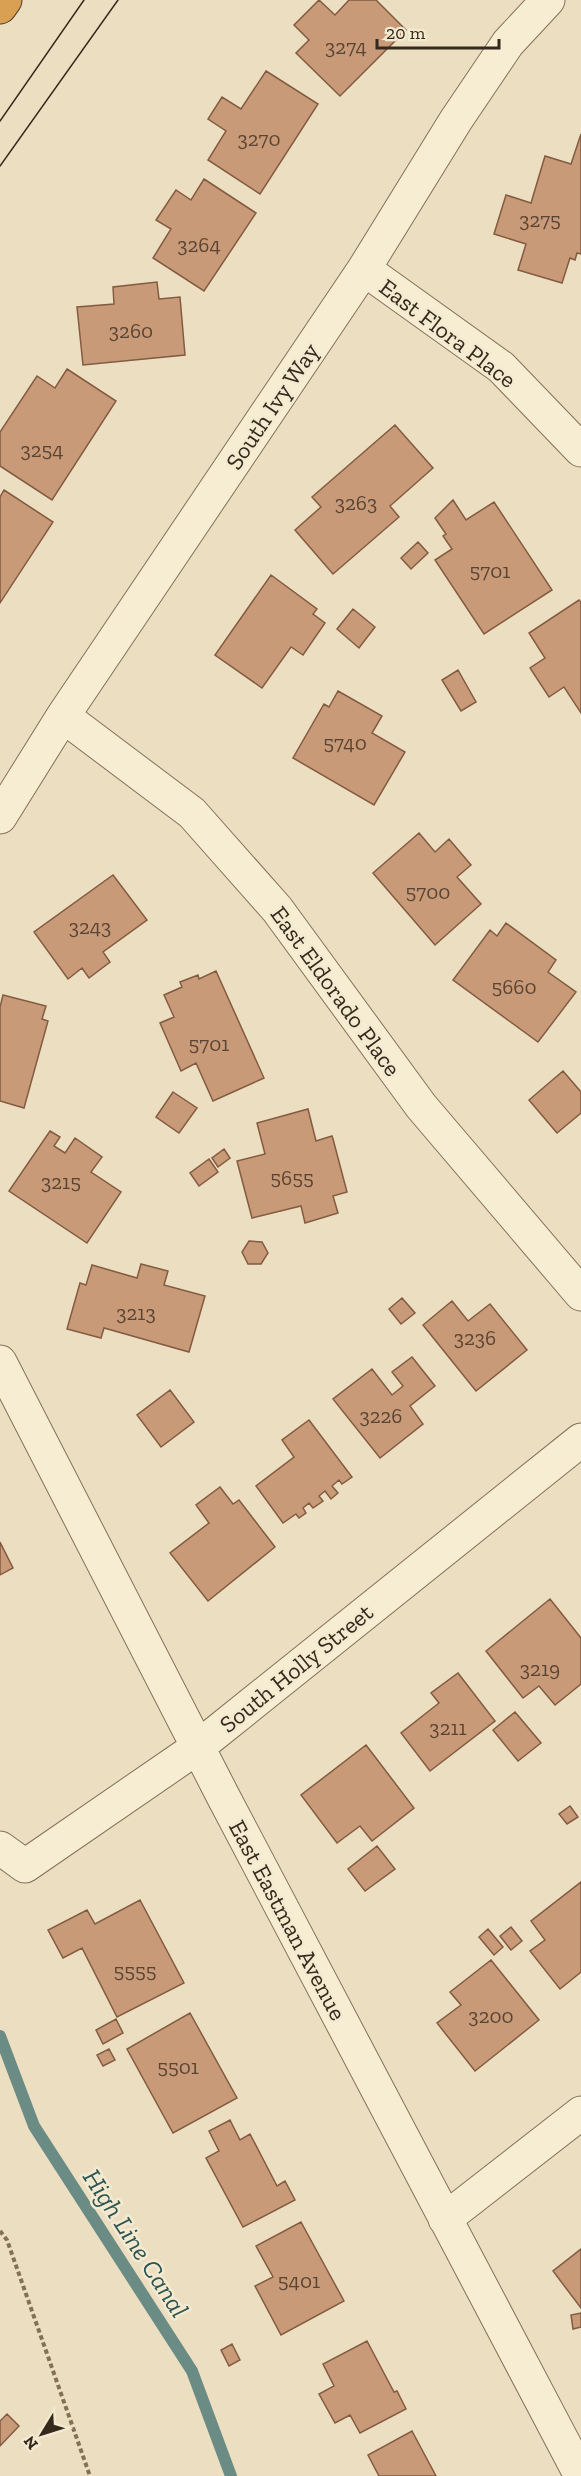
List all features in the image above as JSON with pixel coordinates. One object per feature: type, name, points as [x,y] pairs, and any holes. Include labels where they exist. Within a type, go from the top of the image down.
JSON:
[{"type":"highway","points":[[0,7],[5,0]]},
{"type":"street","name":"South Ivy Way","points":[[0,817],[63,716],[364,269],[456,120],[508,43],[548,0]]},
{"type":"street","name":"East Flora Place","points":[[364,269],[501,367],[581,450]]},
{"type":"street","name":"East Eldorado Place","points":[[63,716],[192,813],[277,909],[421,1106],[581,1294]]},
{"type":"street","name":"East Eastman Avenue","points":[[0,1362],[198,1747],[580,2476]]},
{"type":"street","name":"South Holly Street","points":[[0,1848],[25,1866],[198,1747],[581,1440]]},
{"type":"street","points":[[445,2219],[581,2113]]},
{"type":"path","points":[[0,2231],[7,2240],[90,2476]]},
{"type":"building","points":[[319,0],[335,15],[349,0],[376,0],[406,30],[340,96],[296,53],[309,40],[294,25]]},
{"type":"building","points":[[266,71],[318,104],[260,194],[208,160],[226,131],[208,119],[222,97],[241,109]]},
{"type":"building","points":[[581,134],[581,254],[577,253],[575,260],[570,258],[562,283],[518,270],[526,244],[494,234],[506,195],[531,203],[545,156],[571,164]]},
{"type":"building","points":[[204,179],[256,213],[204,291],[153,258],[171,229],[156,220],[176,190],[191,200]]},
{"type":"building","points":[[157,282],[159,299],[180,297],[185,355],[83,365],[77,307],[114,304],[113,287]]},
{"type":"building","points":[[67,369],[116,401],[52,500],[0,466],[0,432],[37,376],[55,388]]},
{"type":"building","points":[[395,425],[433,468],[390,506],[399,517],[333,574],[295,530],[321,507],[312,497]]},
{"type":"building","points":[[4,490],[53,522],[0,603],[0,497]]},
{"type":"building","points":[[453,500],[466,520],[494,502],[552,590],[484,634],[435,560],[452,549],[443,536],[446,534],[435,518]]},
{"type":"building","points":[[418,542],[428,553],[411,569],[401,558]]},
{"type":"building","points":[[271,575],[317,609],[313,614],[325,623],[303,655],[291,647],[262,688],[215,655]]},
{"type":"building","points":[[579,600],[581,602],[581,713],[564,687],[549,697],[530,668],[545,658],[529,633]]},
{"type":"building","points":[[353,609],[375,627],[359,648],[337,629]]},
{"type":"building","points":[[458,670],[476,702],[461,711],[442,680]]},
{"type":"building","points":[[338,691],[382,716],[372,733],[405,752],[374,805],[293,758],[324,704],[329,707]]},
{"type":"building","points":[[419,833],[435,852],[449,839],[471,865],[457,877],[481,904],[435,945],[373,873]]},
{"type":"building","points":[[113,875],[147,920],[103,952],[110,962],[89,978],[82,968],[68,979],[34,932]]},
{"type":"building","points":[[506,923],[556,960],[548,972],[576,992],[538,1042],[453,980],[490,930],[497,936]]},
{"type":"building","points":[[216,971],[264,1078],[213,1101],[196,1063],[181,1071],[160,1023],[174,1017],[164,995],[182,987],[180,982],[198,975],[199,979]]},
{"type":"building","points":[[3,995],[46,1006],[42,1019],[48,1021],[24,1108],[0,1101],[0,1007]]},
{"type":"building","points":[[563,1071],[581,1092],[581,1113],[557,1133],[529,1100]]},
{"type":"building","points":[[173,1092],[197,1108],[179,1133],[156,1117]]},
{"type":"building","points":[[308,1109],[316,1141],[332,1136],[333,1139],[347,1192],[333,1196],[338,1213],[305,1223],[301,1206],[252,1218],[237,1161],[265,1154],[257,1123]]},
{"type":"building","points":[[50,1131],[60,1137],[54,1146],[65,1153],[75,1138],[102,1157],[91,1172],[121,1192],[87,1243],[9,1191]]},
{"type":"building","points":[[224,1149],[230,1158],[218,1167],[212,1158]]},
{"type":"building","points":[[209,1159],[218,1172],[199,1186],[190,1173]]},
{"type":"building","points":[[249,1241],[262,1242],[268,1253],[261,1264],[248,1264],[242,1252]]},
{"type":"building","points":[[141,1264],[168,1271],[164,1285],[205,1296],[189,1352],[104,1328],[101,1338],[67,1329],[80,1283],[86,1285],[92,1265],[137,1278]]},
{"type":"building","points":[[402,1298],[415,1313],[401,1324],[389,1309]]},
{"type":"building","points":[[452,1301],[468,1321],[490,1304],[527,1350],[476,1391],[423,1325]]},
{"type":"building","points":[[412,1357],[435,1386],[410,1406],[423,1424],[380,1458],[333,1399],[372,1369],[392,1395],[403,1386],[392,1372]]},
{"type":"building","points":[[170,1390],[194,1422],[161,1447],[137,1415]]},
{"type":"building","points":[[309,1420],[352,1477],[342,1484],[339,1480],[332,1486],[338,1493],[331,1499],[325,1491],[319,1496],[323,1501],[313,1508],[309,1503],[303,1508],[306,1513],[299,1518],[296,1514],[283,1523],[256,1486],[294,1457],[282,1440]]},
{"type":"building","points":[[220,1487],[233,1504],[239,1500],[275,1547],[208,1601],[170,1553],[209,1523],[196,1505]]},
{"type":"building","points":[[0,1542],[13,1568],[0,1575]]},
{"type":"building","points":[[550,1599],[581,1638],[581,1684],[555,1705],[539,1686],[523,1698],[486,1651]]},
{"type":"building","points":[[458,1673],[495,1721],[430,1771],[401,1733],[439,1703],[431,1693]]},
{"type":"building","points":[[515,1712],[541,1743],[518,1761],[493,1730]]},
{"type":"building","points":[[366,1745],[414,1808],[372,1841],[360,1826],[337,1843],[301,1795]]},
{"type":"building","points":[[570,1806],[578,1817],[567,1824],[559,1814]]},
{"type":"building","points":[[377,1846],[395,1869],[365,1891],[348,1869]]},
{"type":"building","points":[[581,1882],[581,1972],[560,1989],[530,1951],[545,1940],[531,1921]]},
{"type":"building","points":[[140,1900],[184,1983],[117,2017],[82,1948],[63,1958],[48,1930],[87,1910],[95,1924]]},
{"type":"building","points":[[511,1927],[522,1941],[511,1950],[500,1936]]},
{"type":"building","points":[[488,1929],[503,1947],[494,1955],[479,1937]]},
{"type":"building","points":[[491,1960],[539,2020],[475,2071],[437,2023],[461,2005],[450,1992]]},
{"type":"building","points":[[190,2013],[237,2098],[173,2133],[127,2049]]},
{"type":"building","points":[[116,2019],[123,2033],[103,2044],[96,2030]]},
{"type":"building","points":[[109,2049],[115,2060],[103,2066],[97,2055]]},
{"type":"building","points":[[230,2120],[240,2140],[250,2134],[277,2186],[285,2181],[295,2200],[243,2227],[206,2158],[219,2151],[209,2131]]},
{"type":"building","points":[[301,2222],[344,2301],[281,2335],[255,2286],[273,2277],[256,2246]]},
{"type":"building","points":[[581,2249],[581,2308],[553,2271]]},
{"type":"building","points":[[581,2313],[581,2327],[573,2329],[571,2315]]},
{"type":"building","points":[[367,2341],[394,2392],[397,2391],[406,2409],[360,2433],[350,2415],[335,2423],[319,2394],[334,2386],[323,2364]]},
{"type":"building","points":[[232,2344],[240,2360],[229,2366],[221,2350]]},
{"type":"building","points":[[7,2414],[19,2426],[0,2446],[0,2421]]},
{"type":"building","points":[[412,2431],[436,2476],[379,2476],[368,2455]]},
{"type":"waterway","name":"High Line Canal","points":[[0,2036],[34,2126],[192,2371],[231,2476]]},
{"type":"tram line","points":[[0,121],[84,0]]},
{"type":"tram line","points":[[0,166],[118,0]]}]
